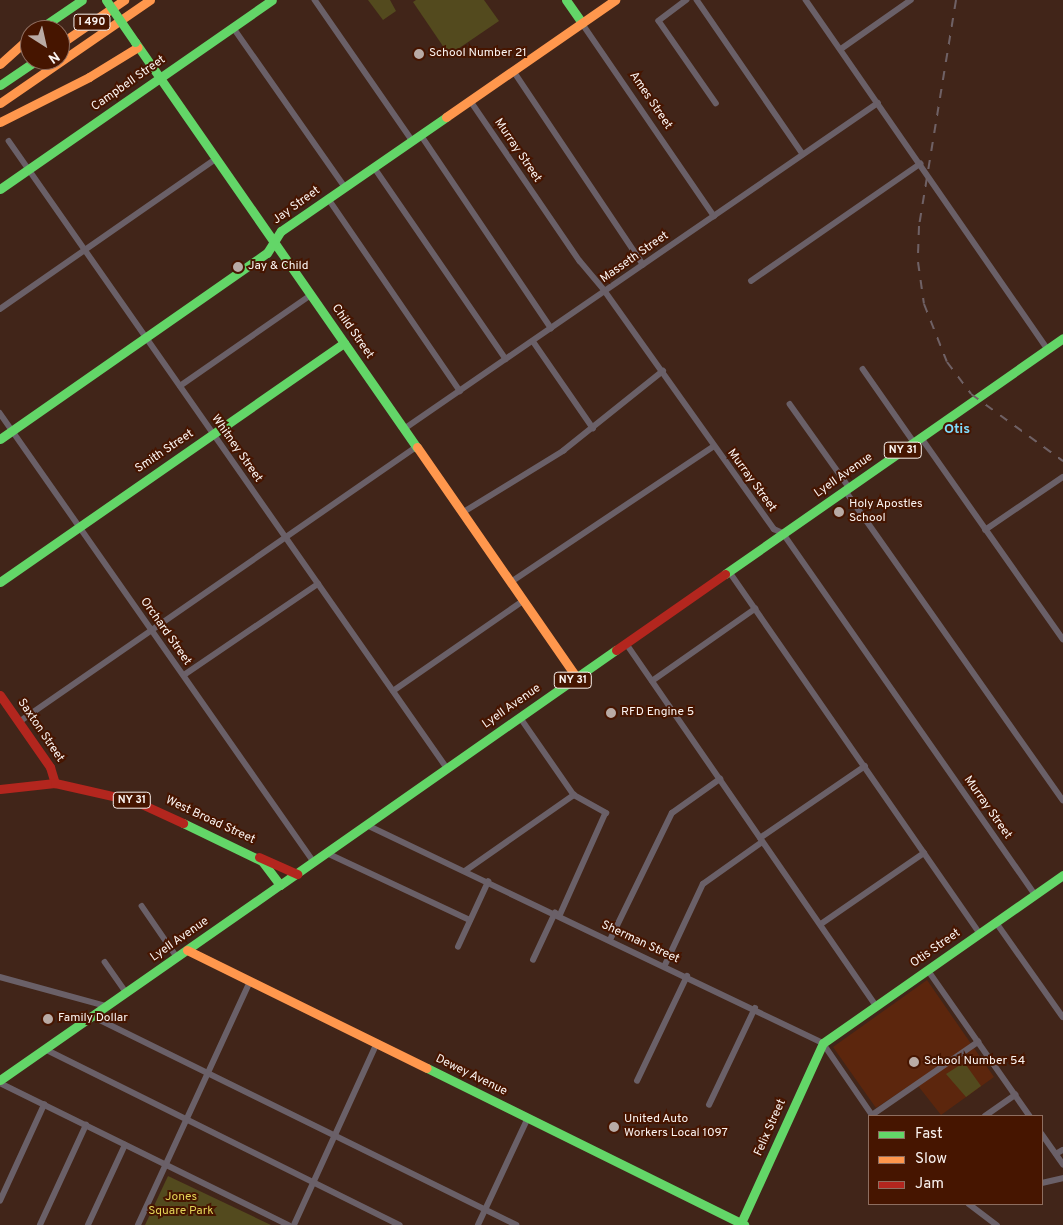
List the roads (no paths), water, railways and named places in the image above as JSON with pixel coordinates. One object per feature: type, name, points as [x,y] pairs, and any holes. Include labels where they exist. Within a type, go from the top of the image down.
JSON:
[{"type":"main road","points":[[53,20],[82,0]]},
{"type":"main road","name":"Child Street","points":[[106,0],[577,678]]},
{"type":"main road","name":"I 490","points":[[70,37],[124,0]]},
{"type":"main road","name":"I 490","points":[[0,103],[150,0]]},
{"type":"main road","name":"Campbell Street","points":[[0,189],[272,0]]},
{"type":"main road","name":"Ames Street","points":[[566,0],[582,23]]},
{"type":"main road","name":"Jay Street","points":[[0,439],[267,253],[281,231],[615,0]]},
{"type":"main road","points":[[0,56],[20,43]]},
{"type":"main road","points":[[0,122],[89,76],[137,44]]},
{"type":"main road","points":[[0,64],[20,45]]},
{"type":"main road","points":[[0,85],[22,70]]},
{"type":"main road","name":"Lyell Avenue","points":[[0,1082],[45,1048],[1063,338]]},
{"type":"main road","name":"Smith Street","points":[[0,582],[344,343]]},
{"type":"main road","name":"Saxton Street","points":[[0,695],[50,767],[55,783]]},
{"type":"main road","name":"West Broad Street","points":[[0,789],[55,783],[135,801],[254,856],[280,885]]},
{"type":"main road","name":"NY 31","points":[[254,856],[297,874]]},
{"type":"main road","name":"Otis Street","points":[[823,1042],[1063,875]]},
{"type":"main road","name":"Dewey Avenue","points":[[187,950],[742,1224]]},
{"type":"main road","name":"Felix Street","points":[[742,1224],[823,1042]]},
{"type":"street","points":[[315,0],[412,140]]},
{"type":"street","points":[[687,0],[660,21],[716,103]]},
{"type":"street","points":[[697,0],[803,154]]},
{"type":"street","points":[[806,0],[1048,349]]},
{"type":"street","points":[[840,49],[911,0]]},
{"type":"street","name":"Ames Street","points":[[582,23],[714,216]]},
{"type":"street","points":[[233,27],[345,187]]},
{"type":"street","points":[[513,70],[644,264]]},
{"type":"street","name":"Murray Street","points":[[470,100],[580,262],[605,291],[774,529],[783,533],[1035,894]]},
{"type":"street","name":"Masseth Street","points":[[404,429],[878,103]]},
{"type":"street","points":[[420,134],[551,328]]},
{"type":"street","name":"Whitney Street","points":[[9,141],[447,768]]},
{"type":"street","points":[[0,309],[216,159]]},
{"type":"street","points":[[751,281],[920,164]]},
{"type":"street","points":[[374,167],[506,359]]},
{"type":"street","points":[[328,198],[460,391]]},
{"type":"street","points":[[180,386],[311,295]]},
{"type":"street","points":[[533,341],[593,428]]},
{"type":"street","points":[[863,369],[985,530],[1063,639]]},
{"type":"street","points":[[462,513],[563,451],[663,371]]},
{"type":"street","points":[[790,404],[1063,800]]},
{"type":"street","name":"Orchard Street","points":[[0,413],[314,862]]},
{"type":"street","points":[[510,582],[714,446]]},
{"type":"street","points":[[19,722],[416,447]]},
{"type":"street","points":[[985,530],[1063,477]]},
{"type":"street","points":[[728,572],[980,933]]},
{"type":"street","points":[[184,675],[318,584]]},
{"type":"street","points":[[393,690],[523,600]]},
{"type":"street","points":[[652,682],[755,610]]},
{"type":"street","points":[[626,643],[876,1005]]},
{"type":"street","points":[[520,717],[574,795],[603,810],[606,816],[558,915],[533,960]]},
{"type":"street","points":[[665,965],[702,884],[865,766]]},
{"type":"street","points":[[610,940],[672,813],[720,779]]},
{"type":"street","points":[[465,871],[574,795]]},
{"type":"street","name":"Sherman Street","points":[[367,825],[665,965],[823,1042],[871,1115]]},
{"type":"street","points":[[327,853],[470,920]]},
{"type":"street","points":[[821,924],[924,853]]},
{"type":"street","points":[[458,947],[488,882]]},
{"type":"street","points":[[142,906],[177,957]]},
{"type":"street","points":[[996,922],[1063,1017]]},
{"type":"street","points":[[105,962],[126,992]]},
{"type":"street","points":[[928,970],[1029,1115]]},
{"type":"street","points":[[637,1081],[687,976]]},
{"type":"street","points":[[0,977],[106,1006]]},
{"type":"street","points":[[138,1225],[250,981]]},
{"type":"street","points":[[709,1105],[755,1008]]},
{"type":"street","points":[[92,1016],[516,1225]]},
{"type":"street","points":[[873,1115],[978,1042]]},
{"type":"street","points":[[294,1225],[377,1043]]},
{"type":"street","points":[[45,1048],[400,1225]]},
{"type":"street","points":[[0,1082],[289,1225]]},
{"type":"street","points":[[986,1115],[1015,1095]]},
{"type":"street","points":[[0,1201],[44,1105]]},
{"type":"street","points":[[478,1225],[528,1118]]},
{"type":"street","points":[[40,1225],[86,1125]]},
{"type":"street","points":[[1043,1135],[1063,1164]]},
{"type":"street","points":[[88,1225],[125,1145]]},
{"type":"street","points":[[1056,1154],[1063,1150]]},
{"type":"street","points":[[1043,1183],[1063,1178]]},
{"type":"street","points":[[970,1205],[997,1225]]},
{"type":"railway","points":[[956,0],[919,226],[918,262],[924,304],[947,362],[971,394],[1063,461]]},
{"type":"place","name":"School Number 21","points":[[419,54]]},
{"type":"place","name":"Jay & Child","points":[[238,267]]},
{"type":"place","name":"Holy Apostles School","points":[[839,512]]},
{"type":"place","name":"RFD Engine 5","points":[[611,713]]},
{"type":"place","name":"Family Dollar","points":[[48,1019]]},
{"type":"place","name":"School Number 54","points":[[914,1062]]},
{"type":"place","name":"United Auto Workers Local 1097","points":[[614,1127]]},
{"type":"district","name":"Otis","points":[[957,430]]},
{"type":"park label","name":"Jones Square Park","points":[[181,1205]]}]
